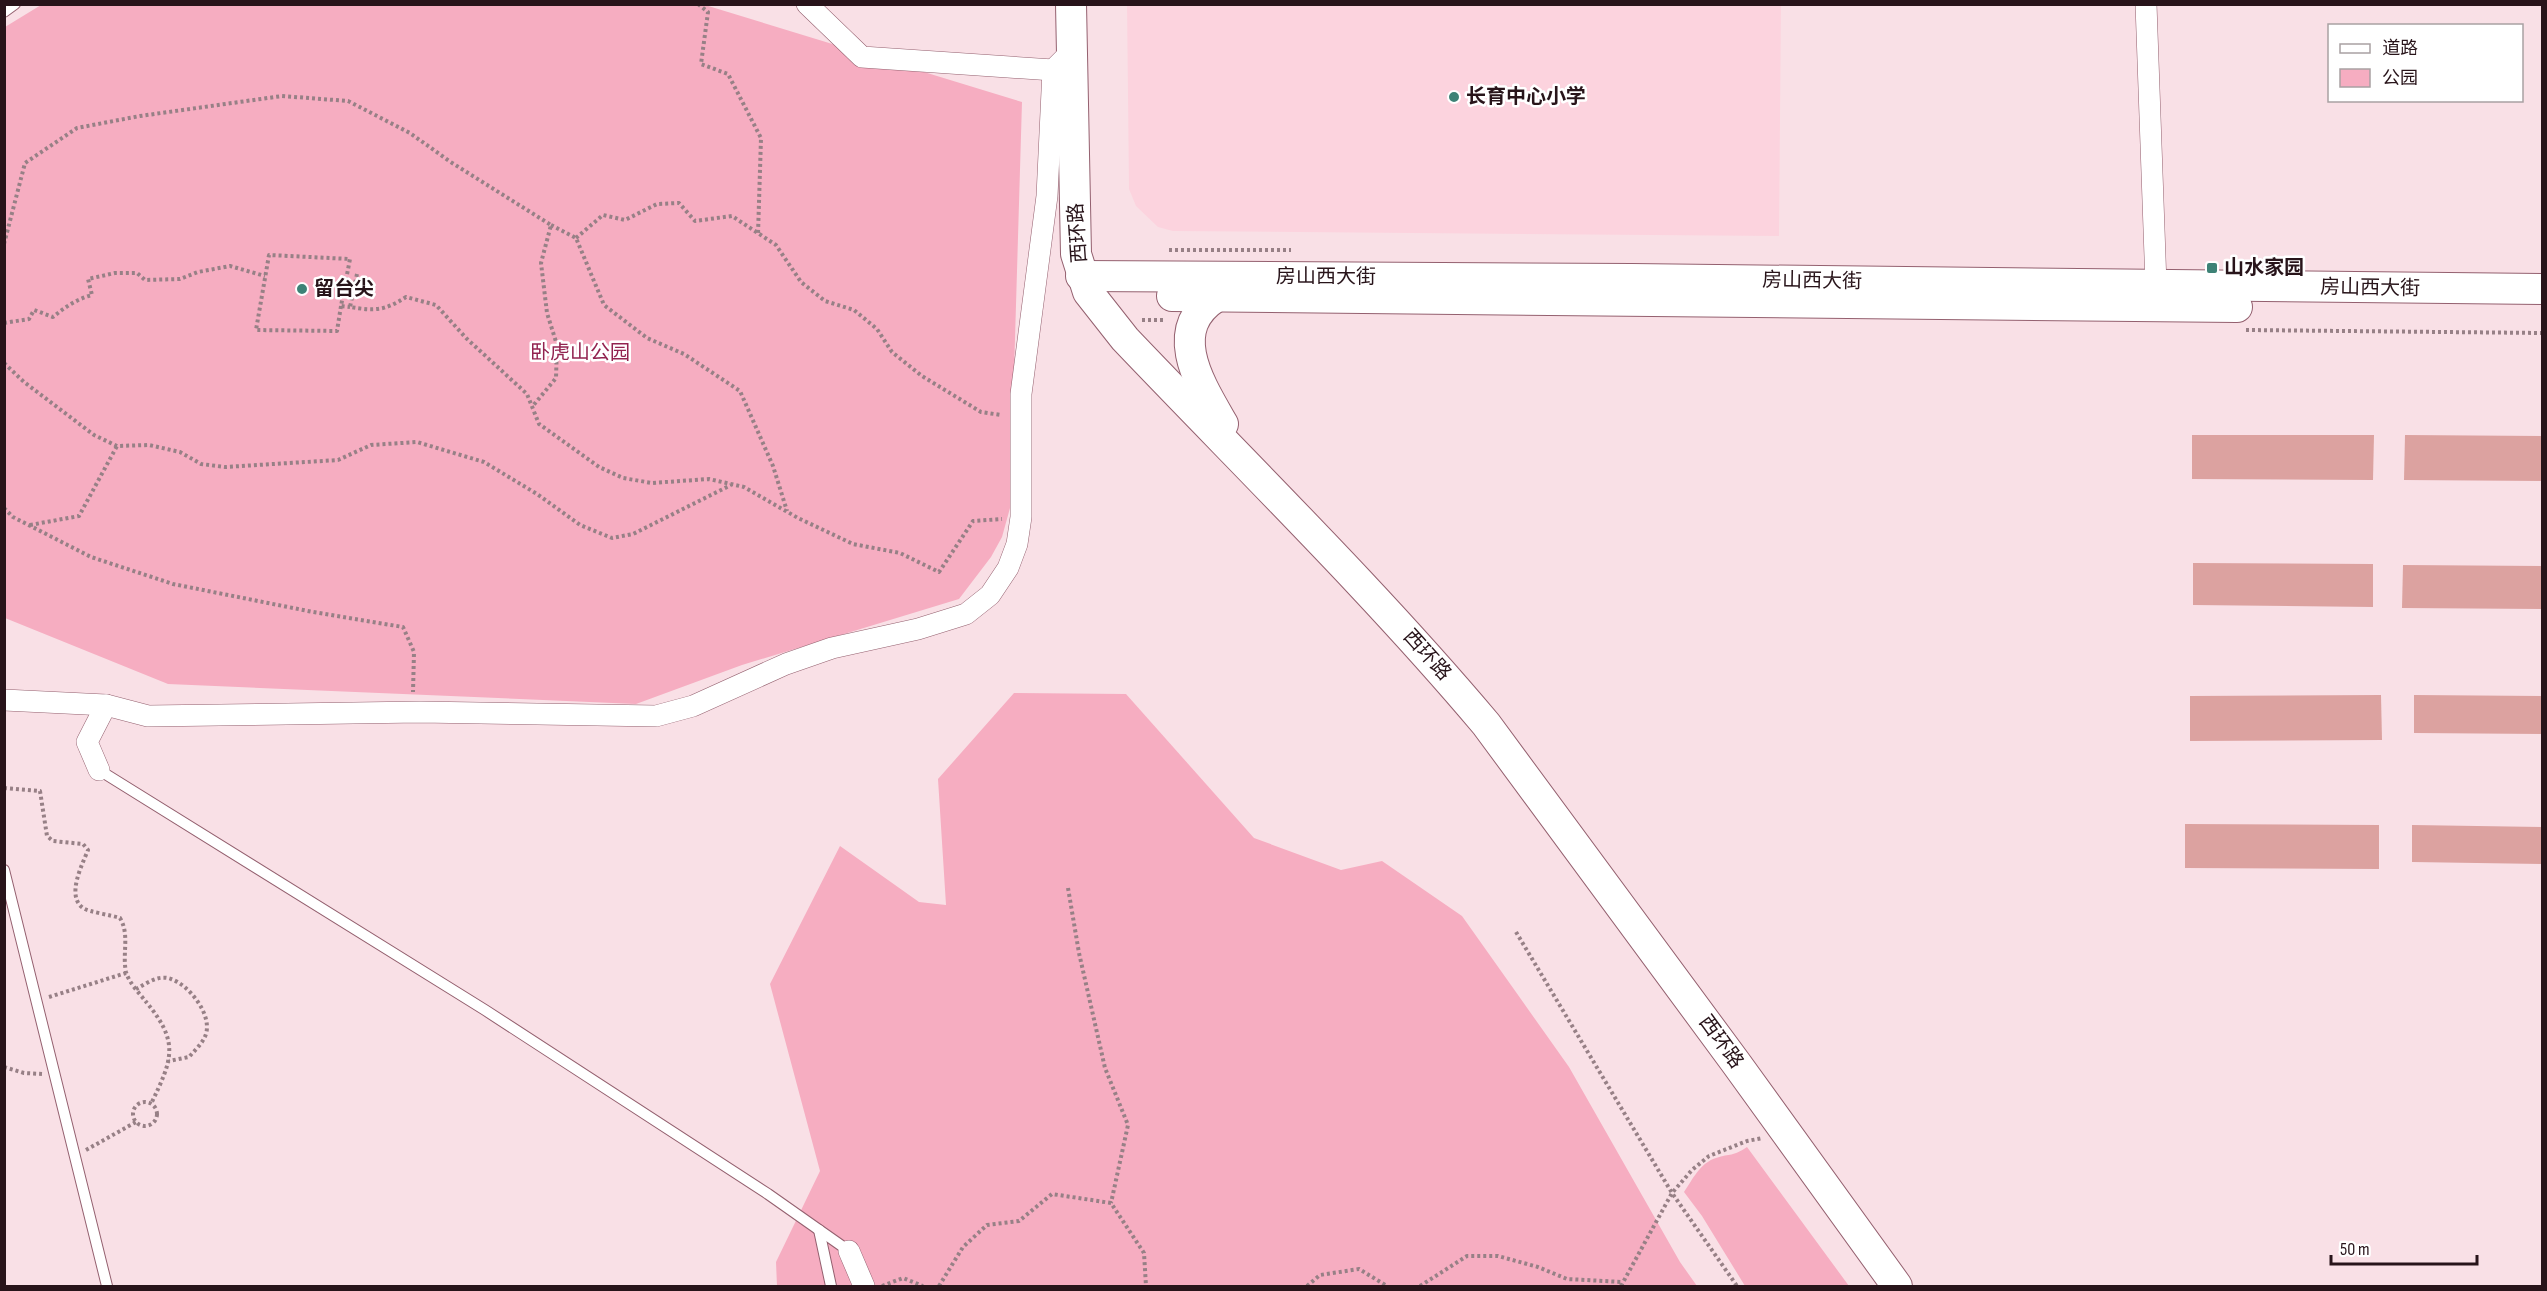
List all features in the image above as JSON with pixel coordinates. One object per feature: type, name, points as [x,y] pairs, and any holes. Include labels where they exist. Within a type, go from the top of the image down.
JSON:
[{"type":"main road","name":"西环路","points":[[1071,4],[1063,60],[1076,254],[1125,339],[1393,618],[1486,724],[1897,1287]]},
{"type":"main road","name":"西环路","points":[[1084,4],[1089,229],[1093,286],[1371,577],[1490,711],[1550,789],[1912,1287]]},
{"type":"main road","name":"房山西大街","points":[[1093,286],[2156,285],[2542,290]]},
{"type":"main road","name":"房山西大街","points":[[1093,286],[1216,297],[2542,310]]},
{"type":"main road","points":[[1216,297],[1203,305],[1194,317],[1190,332],[1190,350],[1198,379],[1223,424]]},
{"type":"street","points":[[4,700],[106,705],[148,716],[412,712],[656,716],[693,706],[786,664],[832,648],[918,630],[966,614],[990,595],[1008,568],[1017,544],[1021,517],[1021,394],[1063,60],[862,57],[807,4]]},
{"type":"street","points":[[2146,4],[2156,285]]},
{"type":"street","points":[[99,770],[87,742],[106,705]]},
{"type":"street","points":[[849,1251],[864,1287]]},
{"type":"lane","points":[[4,12],[15,4]]},
{"type":"lane","points":[[99,770],[485,1010],[849,1251]]},
{"type":"lane","points":[[4,870],[106,1287]]},
{"type":"lane","points":[[819,1230],[831,1287]]},
{"type":"path","points":[[698,4],[708,12],[701,64],[728,74],[761,138],[758,234]]},
{"type":"path","points":[[4,244],[24,163],[77,128],[140,116],[282,96],[348,101],[410,133],[449,161],[551,225],[576,238],[604,305],[647,338],[684,354],[740,391],[773,466],[788,512]]},
{"type":"path","points":[[576,238],[603,215],[625,220],[657,204],[679,203],[695,221],[732,216],[776,245],[801,282],[825,301],[854,310],[877,329],[892,352],[922,376],[981,412],[1021,419]]},
{"type":"path","points":[[532,407],[556,378],[557,345],[547,313],[541,263],[551,225]]},
{"type":"path","points":[[268,255],[350,259],[341,306],[337,331],[256,330],[268,255]]},
{"type":"path","points":[[4,323],[29,319],[34,310],[53,317],[64,307],[92,295],[88,279],[115,273],[137,273],[145,280],[180,279],[198,272],[230,266],[265,276]]},
{"type":"path","points":[[350,307],[357,274]]},
{"type":"path","points":[[341,306],[368,310],[389,307],[406,297],[436,305],[466,338],[527,394],[539,424],[599,467],[623,478],[652,483],[709,479],[744,487],[853,544],[900,554],[939,572],[973,521],[1021,517]]},
{"type":"path","points":[[4,363],[24,382],[94,435],[117,446],[149,445],[180,452],[201,464],[225,467],[338,460],[371,445],[417,442],[484,462],[537,494],[580,525],[612,538],[633,534],[731,484]]},
{"type":"path","points":[[29,526],[79,516],[117,446]]},
{"type":"path","points":[[4,508],[13,518],[91,557],[173,584],[403,627],[414,652],[412,712]]},
{"type":"path","points":[[4,788],[40,791],[47,836],[53,841],[83,844],[87,850],[75,887],[76,900],[84,909],[120,918],[125,927],[126,973],[162,1021],[171,1052],[168,1068],[151,1104]]},
{"type":"path","points":[[1068,888],[1079,954],[1105,1068],[1128,1125],[1111,1203],[1144,1253],[1146,1287]]},
{"type":"path","points":[[1516,932],[1672,1193],[1737,1287]]},
{"type":"path","points":[[36,1000],[126,973]]},
{"type":"path","points":[[136,989],[154,979],[170,978],[197,999],[202,1009],[207,1020],[206,1034],[200,1045],[189,1057],[169,1061]]},
{"type":"path","points":[[4,1067],[24,1073],[55,1075]]},
{"type":"path","points":[[143,1102],[151,1104],[157,1113],[153,1123],[146,1126],[136,1122],[133,1114],[136,1107],[143,1102]]},
{"type":"path","points":[[75,1157],[136,1122]]},
{"type":"path","points":[[1420,1287],[1467,1256],[1498,1256],[1538,1267],[1567,1279],[1621,1285],[1672,1193],[1692,1170],[1709,1156],[1747,1141],[1787,1134]]},
{"type":"path","points":[[939,1287],[963,1247],[987,1225],[1019,1221],[1052,1194],[1111,1203]]},
{"type":"path","points":[[1307,1287],[1320,1275],[1359,1269],[1387,1287]]},
{"type":"path","points":[[882,1287],[903,1278],[923,1287]]},
{"type":"shaded area","name":"长育中心小学","points":[[1127,5],[1781,5],[1779,236],[1173,231],[1158,227],[1136,206],[1129,189]]},
{"type":"green space","name":"卧虎山公园","points":[[41,5],[705,5],[1022,102],[1010,508],[1002,537],[991,557],[959,599],[742,665],[636,704],[168,684],[5,618],[5,27]]},
{"type":"green space","points":[[1014,693],[1126,694],[1254,838],[1341,870],[1382,861],[1462,916],[1569,1067],[1680,1262],[1697,1286],[777,1286],[776,1262],[820,1171],[770,984],[840,846],[919,902],[946,905],[938,779]]},
{"type":"green space","points":[[1747,1147],[1849,1286],[1745,1286],[1702,1216],[1684,1192],[1697,1172],[1710,1160]]},
{"type":"building","points":[[2192,435],[2374,435],[2373,480],[2192,479]]},
{"type":"building","points":[[2405,435],[2542,436],[2542,481],[2404,480]]},
{"type":"building","points":[[2193,563],[2373,564],[2373,607],[2193,605]]},
{"type":"building","points":[[2403,565],[2542,566],[2542,609],[2402,608]]},
{"type":"building","points":[[2381,695],[2382,740],[2190,741],[2190,696]]},
{"type":"building","points":[[2414,695],[2542,696],[2542,734],[2414,733]]},
{"type":"building","points":[[2185,824],[2379,825],[2379,869],[2185,868]]},
{"type":"building","points":[[2412,825],[2542,827],[2542,864],[2412,862]]},
{"type":"place","name":"长育中心小学","points":[[1454,97]]},
{"type":"place","name":"山水家园","points":[[2212,268]]},
{"type":"place","name":"留台尖","points":[[302,289]]}]
